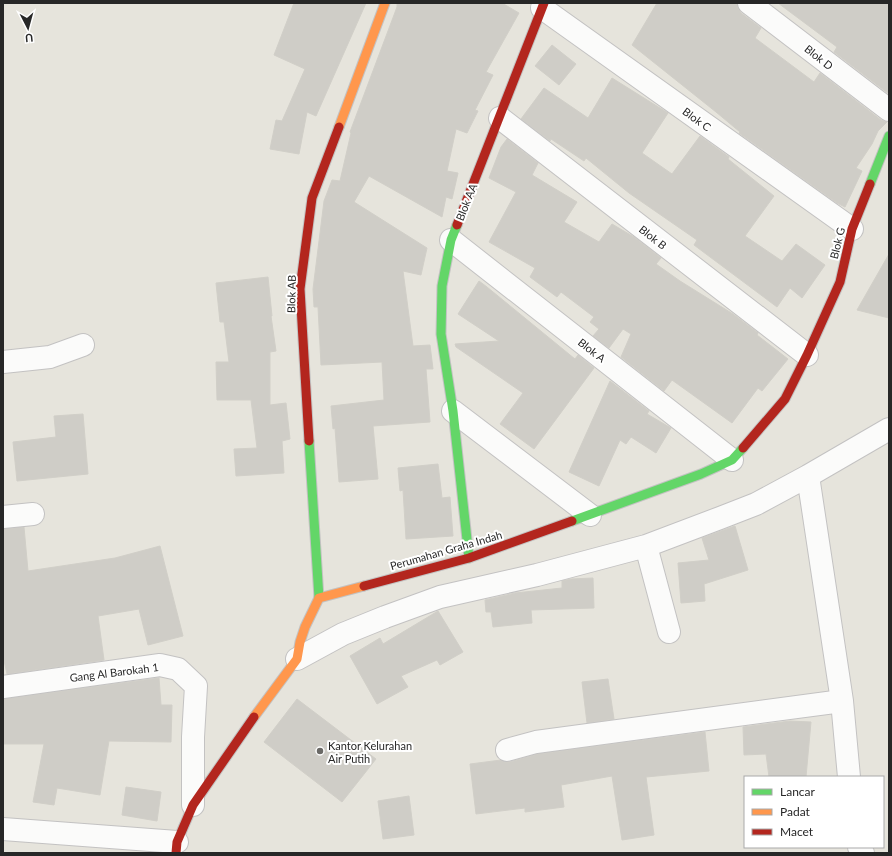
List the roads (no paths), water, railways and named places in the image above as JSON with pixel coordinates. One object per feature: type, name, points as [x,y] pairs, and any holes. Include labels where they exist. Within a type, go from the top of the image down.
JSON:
[{"type":"street","name":"Blok AB","points":[[319,598],[300,289],[312,198],[385,3]]},
{"type":"street","name":"Blok D","points":[[749,3],[889,110]]},
{"type":"street","name":"Blok AA","points":[[469,558],[453,410],[441,334],[442,286],[452,240],[543,5]]},
{"type":"street","name":"Blok C","points":[[543,5],[852,229]]},
{"type":"street","name":"Blok B","points":[[500,118],[807,355]]},
{"type":"street","name":"Blok G","points":[[807,355],[840,282],[852,229],[889,136]]},
{"type":"street","name":"Blok A","points":[[452,240],[732,460]]},
{"type":"street","points":[[3,362],[50,357],[83,345]]},
{"type":"street","name":"Perumahan Graha Indah","points":[[319,598],[469,558],[701,474],[732,460],[785,399],[807,355]]},
{"type":"street","points":[[453,410],[590,515]]},
{"type":"street","points":[[3,829],[176,848],[193,805],[242,734],[297,659],[343,634],[440,597],[537,575],[646,546],[756,504],[889,429]]},
{"type":"street","points":[[808,476],[842,701],[849,776]]},
{"type":"street","points":[[3,517],[34,514]]},
{"type":"street","points":[[646,546],[669,632]]},
{"type":"street","points":[[297,659],[300,642],[305,627],[319,598]]},
{"type":"street","name":"Gang Al Barokah 1","points":[[3,687],[160,665],[178,668],[196,686],[193,737],[193,805]]},
{"type":"street","points":[[507,750],[536,742],[842,701]]},
{"type":"place","name":"Kantor Kelurahan Air Putih","points":[[320,751]]}]
